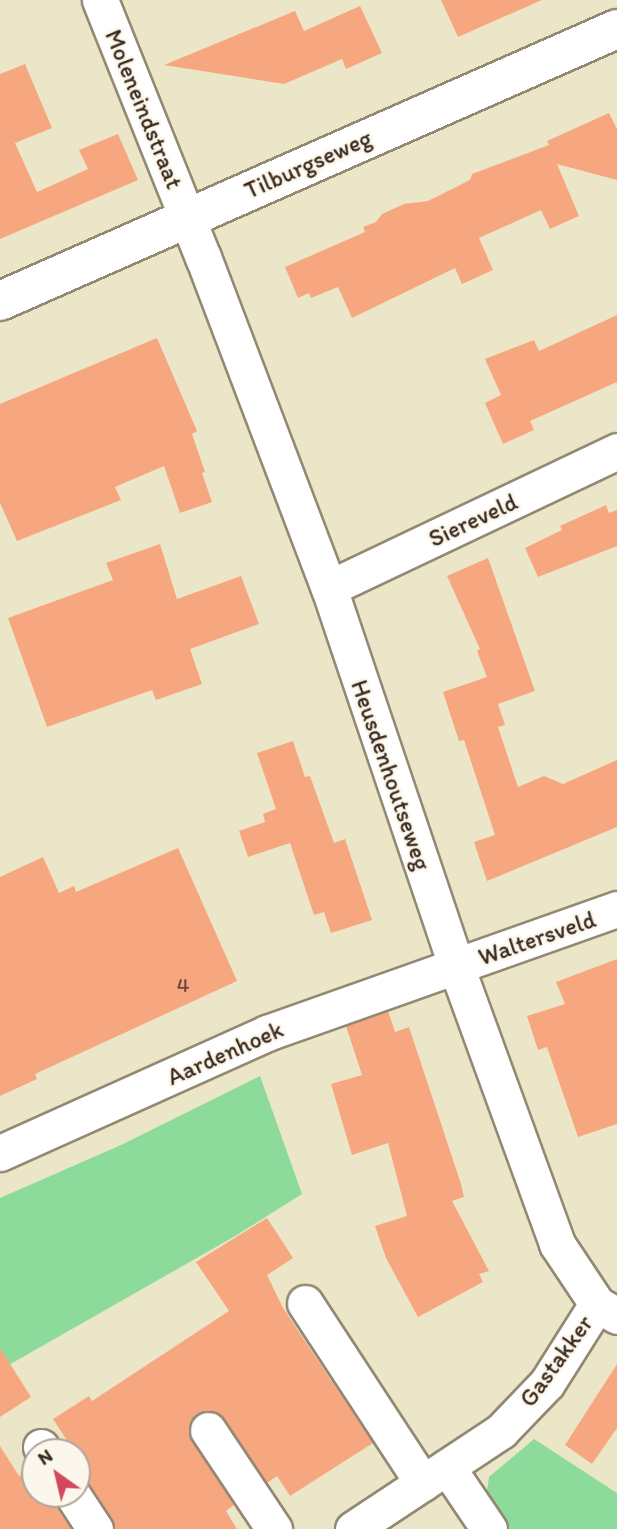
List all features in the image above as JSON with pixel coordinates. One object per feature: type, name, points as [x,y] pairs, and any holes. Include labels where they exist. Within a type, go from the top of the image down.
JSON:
[{"type":"main road","name":"Tilburgseweg","points":[[0,301],[617,29]]},
{"type":"street","name":"Moleneindstraat","points":[[100,0],[188,218]]},
{"type":"street","name":"Heusdenhoutseweg","points":[[188,218],[329,588],[456,966],[557,1244],[607,1310]]},
{"type":"street","name":"Siereveld","points":[[329,588],[617,451]]},
{"type":"street","name":"Waltersveld","points":[[456,966],[617,909]]},
{"type":"street","name":"Aardenhoek","points":[[0,1153],[267,1032],[456,966]]},
{"type":"street","points":[[305,1303],[435,1475],[489,1529]]},
{"type":"street","name":"Gastakker","points":[[352,1529],[501,1432],[547,1383],[607,1310]]},
{"type":"street","points":[[208,1430],[274,1529]]},
{"type":"street","points":[[81,1508],[95,1529]]},
{"type":"green space","points":[[260,1076],[302,1194],[237,1235],[0,1370],[0,1198],[121,1145]]},
{"type":"green space","points":[[534,1439],[617,1493],[617,1529],[507,1529],[486,1498],[489,1477]]},
{"type":"building","points":[[441,0],[542,0],[458,37]]},
{"type":"building","points":[[360,6],[382,53],[346,69],[342,59],[284,84],[164,65],[295,11],[304,31]]},
{"type":"building","points":[[25,64],[52,128],[15,143],[37,192],[88,169],[79,150],[118,134],[138,180],[0,239],[0,74]]},
{"type":"building","points":[[609,113],[617,129],[617,180],[557,164],[579,216],[550,229],[541,210],[479,238],[493,270],[462,284],[455,268],[352,318],[338,287],[311,298],[309,293],[298,298],[285,267],[365,232],[363,227],[376,222],[382,214],[404,204],[428,201],[470,180],[472,174],[549,145],[547,141]]},
{"type":"building","points":[[617,315],[617,382],[530,421],[534,430],[503,444],[485,403],[501,395],[485,359],[534,340],[539,351]]},
{"type":"building","points":[[157,338],[197,431],[192,434],[212,502],[180,513],[164,466],[115,487],[121,500],[17,541],[0,503],[0,404]]},
{"type":"building","points":[[606,505],[609,513],[617,510],[617,546],[538,577],[525,548],[562,530],[560,526]]},
{"type":"building","points":[[160,544],[177,599],[241,576],[259,624],[190,649],[202,684],[156,700],[152,690],[47,727],[8,618],[113,580],[106,563]]},
{"type":"building","points":[[488,558],[535,691],[498,704],[505,725],[498,727],[518,787],[544,776],[563,784],[617,760],[617,827],[487,881],[474,842],[495,835],[464,740],[459,741],[443,692],[487,677],[477,651],[480,649],[447,576]]},
{"type":"building","points":[[293,741],[305,777],[310,776],[334,843],[345,839],[372,920],[331,933],[324,912],[314,915],[290,843],[248,857],[239,831],[265,822],[263,814],[276,809],[257,753]]},
{"type":"building","points":[[178,848],[237,981],[35,1074],[37,1079],[0,1096],[0,877],[43,857],[59,893],[74,886],[76,892]]},
{"type":"building","points":[[617,959],[617,1124],[578,1137],[547,1047],[538,1050],[527,1016],[565,1004],[556,982]]},
{"type":"building","points":[[388,1011],[395,1032],[409,1027],[461,1184],[464,1197],[452,1201],[489,1271],[479,1274],[483,1282],[418,1317],[386,1258],[375,1226],[407,1216],[388,1143],[352,1155],[331,1084],[362,1075],[346,1026]]},
{"type":"building","points":[[267,1218],[293,1258],[267,1275],[283,1308],[373,1443],[290,1496],[277,1476],[267,1483],[224,1418],[216,1412],[206,1410],[190,1421],[188,1432],[234,1505],[226,1511],[237,1529],[115,1529],[112,1518],[91,1486],[91,1438],[65,1438],[53,1419],[89,1396],[92,1401],[229,1311],[196,1262]]},
{"type":"building","points":[[0,1348],[31,1397],[0,1417]]},
{"type":"building","points":[[617,1364],[617,1428],[592,1464],[565,1445]]},
{"type":"building","points":[[0,1446],[21,1475],[21,1508],[57,1508],[71,1529],[0,1529]]}]
